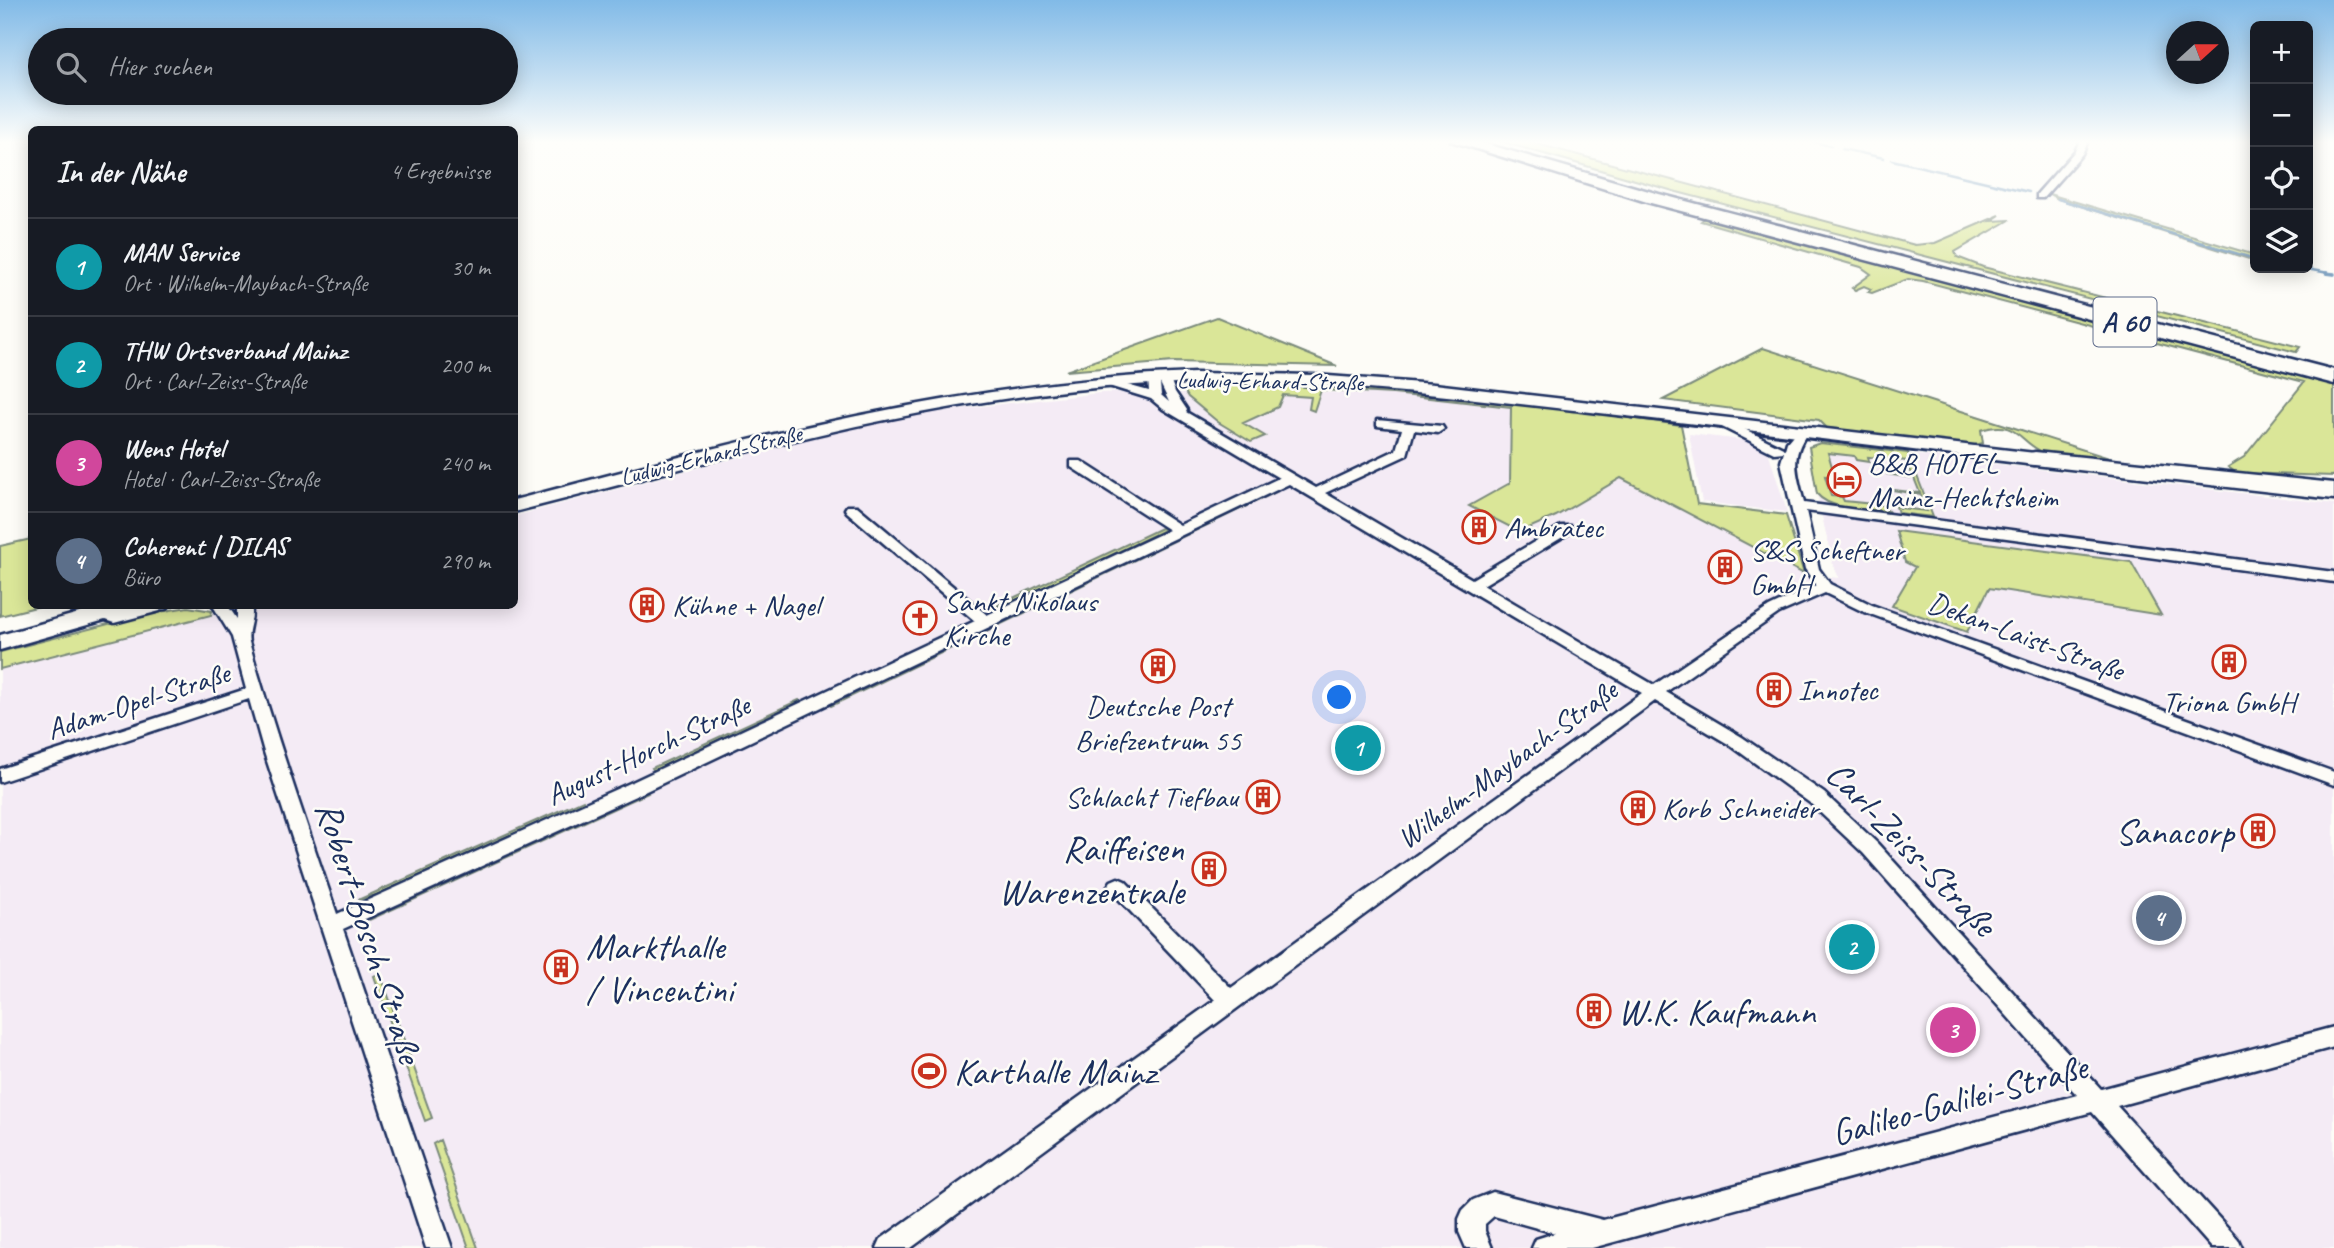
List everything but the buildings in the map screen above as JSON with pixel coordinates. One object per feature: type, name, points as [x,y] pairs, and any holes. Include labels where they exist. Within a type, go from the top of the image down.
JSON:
[{"type":"highway","name":"A 60","points":[[1658,199],[2334,369]]},
{"type":"highway","name":"A 60","points":[[1685,199],[1913,264],[2334,377]]},
{"type":"highway","points":[[2035,459],[2334,491]]},
{"type":"highway","points":[[2169,475],[2334,480]]},
{"type":"main road","name":"Ludwig-Erhard-Straße","points":[[518,505],[861,418],[975,397],[1099,382],[1158,385],[1263,377],[1342,381],[2035,459]]},
{"type":"main road","points":[[0,643],[135,609]]},
{"type":"street","name":"Carl-Zeiss-Straße","points":[[1158,385],[1191,419],[1768,762],[1846,823],[2229,1248]]},
{"type":"street","name":"Carl-Zeiss-Straße","points":[[1158,385],[1191,419]]},
{"type":"street","points":[[1381,422],[1438,429]]},
{"type":"street","points":[[1721,422],[1783,456]]},
{"type":"street","points":[[1315,493],[1402,452],[1409,426]]},
{"type":"street","points":[[1779,429],[1776,439],[1797,506],[1812,569],[1825,587]]},
{"type":"street","points":[[1783,456],[1802,432]]},
{"type":"street","points":[[1076,464],[1179,530]]},
{"type":"street","name":"August-Horch-Straße","points":[[332,925],[656,778],[1290,478]]},
{"type":"street","points":[[1797,506],[2334,577]]},
{"type":"street","points":[[852,509],[987,623]]},
{"type":"street","points":[[1472,585],[1566,529]]},
{"type":"street","name":"Wilhelm-Maybach-Straße","points":[[890,1248],[1654,693],[1774,610],[1825,587]]},
{"type":"street","name":"Dekan-Laist-Straße","points":[[1825,587],[1867,608],[2334,779]]},
{"type":"street","name":"Robert-Bosch-Straße","points":[[223,609],[240,638],[254,692],[439,1248]]},
{"type":"street","name":"Robert-Bosch-Straße","points":[[240,638],[244,609]]},
{"type":"street","name":"Adam-Opel-Straße","points":[[0,776],[254,692]]},
{"type":"street","points":[[1118,886],[1231,1002]]},
{"type":"street","name":"Galileo-Galilei-Straße","points":[[1545,1248],[2334,1037]]},
{"type":"street","name":"Galileo-Galilei-Straße","points":[[1479,1248],[1472,1232],[1472,1219],[1482,1209],[1493,1205],[1603,1233]]},
{"type":"shaded area","points":[[1191,389],[1393,394],[1512,407],[1510,483],[1470,506],[1556,516],[1621,478],[1804,574],[1839,578],[1833,565],[1817,494],[1809,447],[1816,443],[2334,504],[2334,1248],[0,1248],[0,669],[211,615],[225,609],[518,609],[518,515],[822,435],[932,412],[1100,393]]},
{"type":"shaded area","points":[[1689,434],[1743,440],[1768,451],[1787,512],[1702,502]]},
{"type":"green space","points":[[1705,199],[1744,199],[1915,245],[1935,243],[2000,215],[1991,221],[2010,220],[1955,252],[1957,257],[1983,267],[2300,347],[2296,352]]},
{"type":"green space","points":[[2059,199],[2067,199],[2250,254],[2250,259]]},
{"type":"green space","points":[[1705,218],[2334,385],[2334,476],[2237,473],[2228,467],[2244,457],[2304,382],[1923,281],[1908,279],[1872,293],[1868,292],[1871,289],[1864,286],[1855,290],[1852,288],[1871,274],[1861,267],[1701,221]]},
{"type":"green space","points":[[1217,317],[1337,366],[1173,362],[1066,371]]},
{"type":"green space","points":[[1763,348],[2128,464],[2054,456],[2036,449],[2018,434],[2003,427],[1981,430],[1983,443],[1971,446],[1827,428],[1819,420],[1663,400]]},
{"type":"green space","points":[[1203,382],[1342,385],[1527,404],[1681,425],[1697,504],[1786,515],[1804,574],[1621,478],[1556,516],[1520,532],[1469,506],[1510,483],[1511,407],[1393,394],[1321,390],[1314,411],[1309,409],[1311,397],[1283,395],[1278,407],[1243,423],[1265,436],[1251,442],[1218,422],[1185,392],[1192,387],[1204,385]]},
{"type":"green space","points":[[1820,443],[1908,453],[1933,517],[1898,513],[1895,503],[1900,508],[1927,511],[1921,495],[1893,490],[1920,493],[1914,478],[1886,474],[1913,477],[1907,461],[1868,457],[1869,462],[1856,460],[1854,456],[1828,453],[1835,477],[1825,476],[1831,496],[1842,497],[1844,501],[1883,505],[1888,511],[1850,508],[1823,500],[1817,494],[1809,447]]},
{"type":"green space","points":[[1278,491],[831,706],[829,704],[1268,494]]},
{"type":"green space","points":[[1161,528],[1164,530],[1009,604],[994,607]]},
{"type":"green space","points":[[1896,531],[2131,562],[2161,615],[1989,588],[1967,632],[1892,606],[1915,567],[1905,562]]},
{"type":"green space","points":[[28,540],[28,609],[0,616],[0,546]]},
{"type":"green space","points":[[176,609],[212,611],[211,615],[0,669],[0,652]]},
{"type":"green space","points":[[799,700],[801,702],[654,771],[652,768]]},
{"type":"green space","points":[[647,791],[648,793],[369,920],[387,909]]},
{"type":"green space","points":[[583,800],[584,803],[377,895],[358,900]]},
{"type":"green space","points":[[380,973],[432,1118],[425,1121],[374,976]]},
{"type":"green space","points":[[440,1140],[478,1248],[469,1248],[433,1144]]},
{"type":"waterway","points":[[2059,199],[2250,257]]},
{"type":"waterway","points":[[2313,270],[2334,274],[2326,273]]},
{"type":"place","name":"B&B HOTEL Mainz-Hechtsheim","points":[[1844,480]]},
{"type":"place","name":"Ambratec","points":[[1479,527]]},
{"type":"place","name":"S&S Scheftner GmbH","points":[[1725,567]]},
{"type":"place","name":"Kühne + Nagel","points":[[647,605]]},
{"type":"place","name":"Sankt Nikolaus Kirche","points":[[920,618]]},
{"type":"place","name":"Triona GmbH","points":[[2229,662]]},
{"type":"place","name":"Deutsche Post Briefzentrum 55","points":[[1158,666]]},
{"type":"place","name":"Innotec","points":[[1774,690]]},
{"type":"place","name":"MAN Service","points":[[1358,748]]},
{"type":"place","name":"Schlacht Tiefbau","points":[[1263,797]]},
{"type":"place","name":"Korb Schneider","points":[[1638,808]]},
{"type":"place","name":"Sanacorp","points":[[2258,831]]},
{"type":"place","name":"Raiffeisen Warenzentrale","points":[[1209,869]]},
{"type":"place","name":"Coherent | DILAS","points":[[2159,918]]},
{"type":"place","name":"THW Ortsverband Mainz","points":[[1852,947]]},
{"type":"place","name":"Markthalle / Vincentini","points":[[561,967]]},
{"type":"place","name":"W.K. Kaufmann","points":[[1594,1011]]},
{"type":"place","name":"Wens Hotel","points":[[1953,1030]]},
{"type":"place","name":"Karthalle Mainz","points":[[929,1071]]}]
